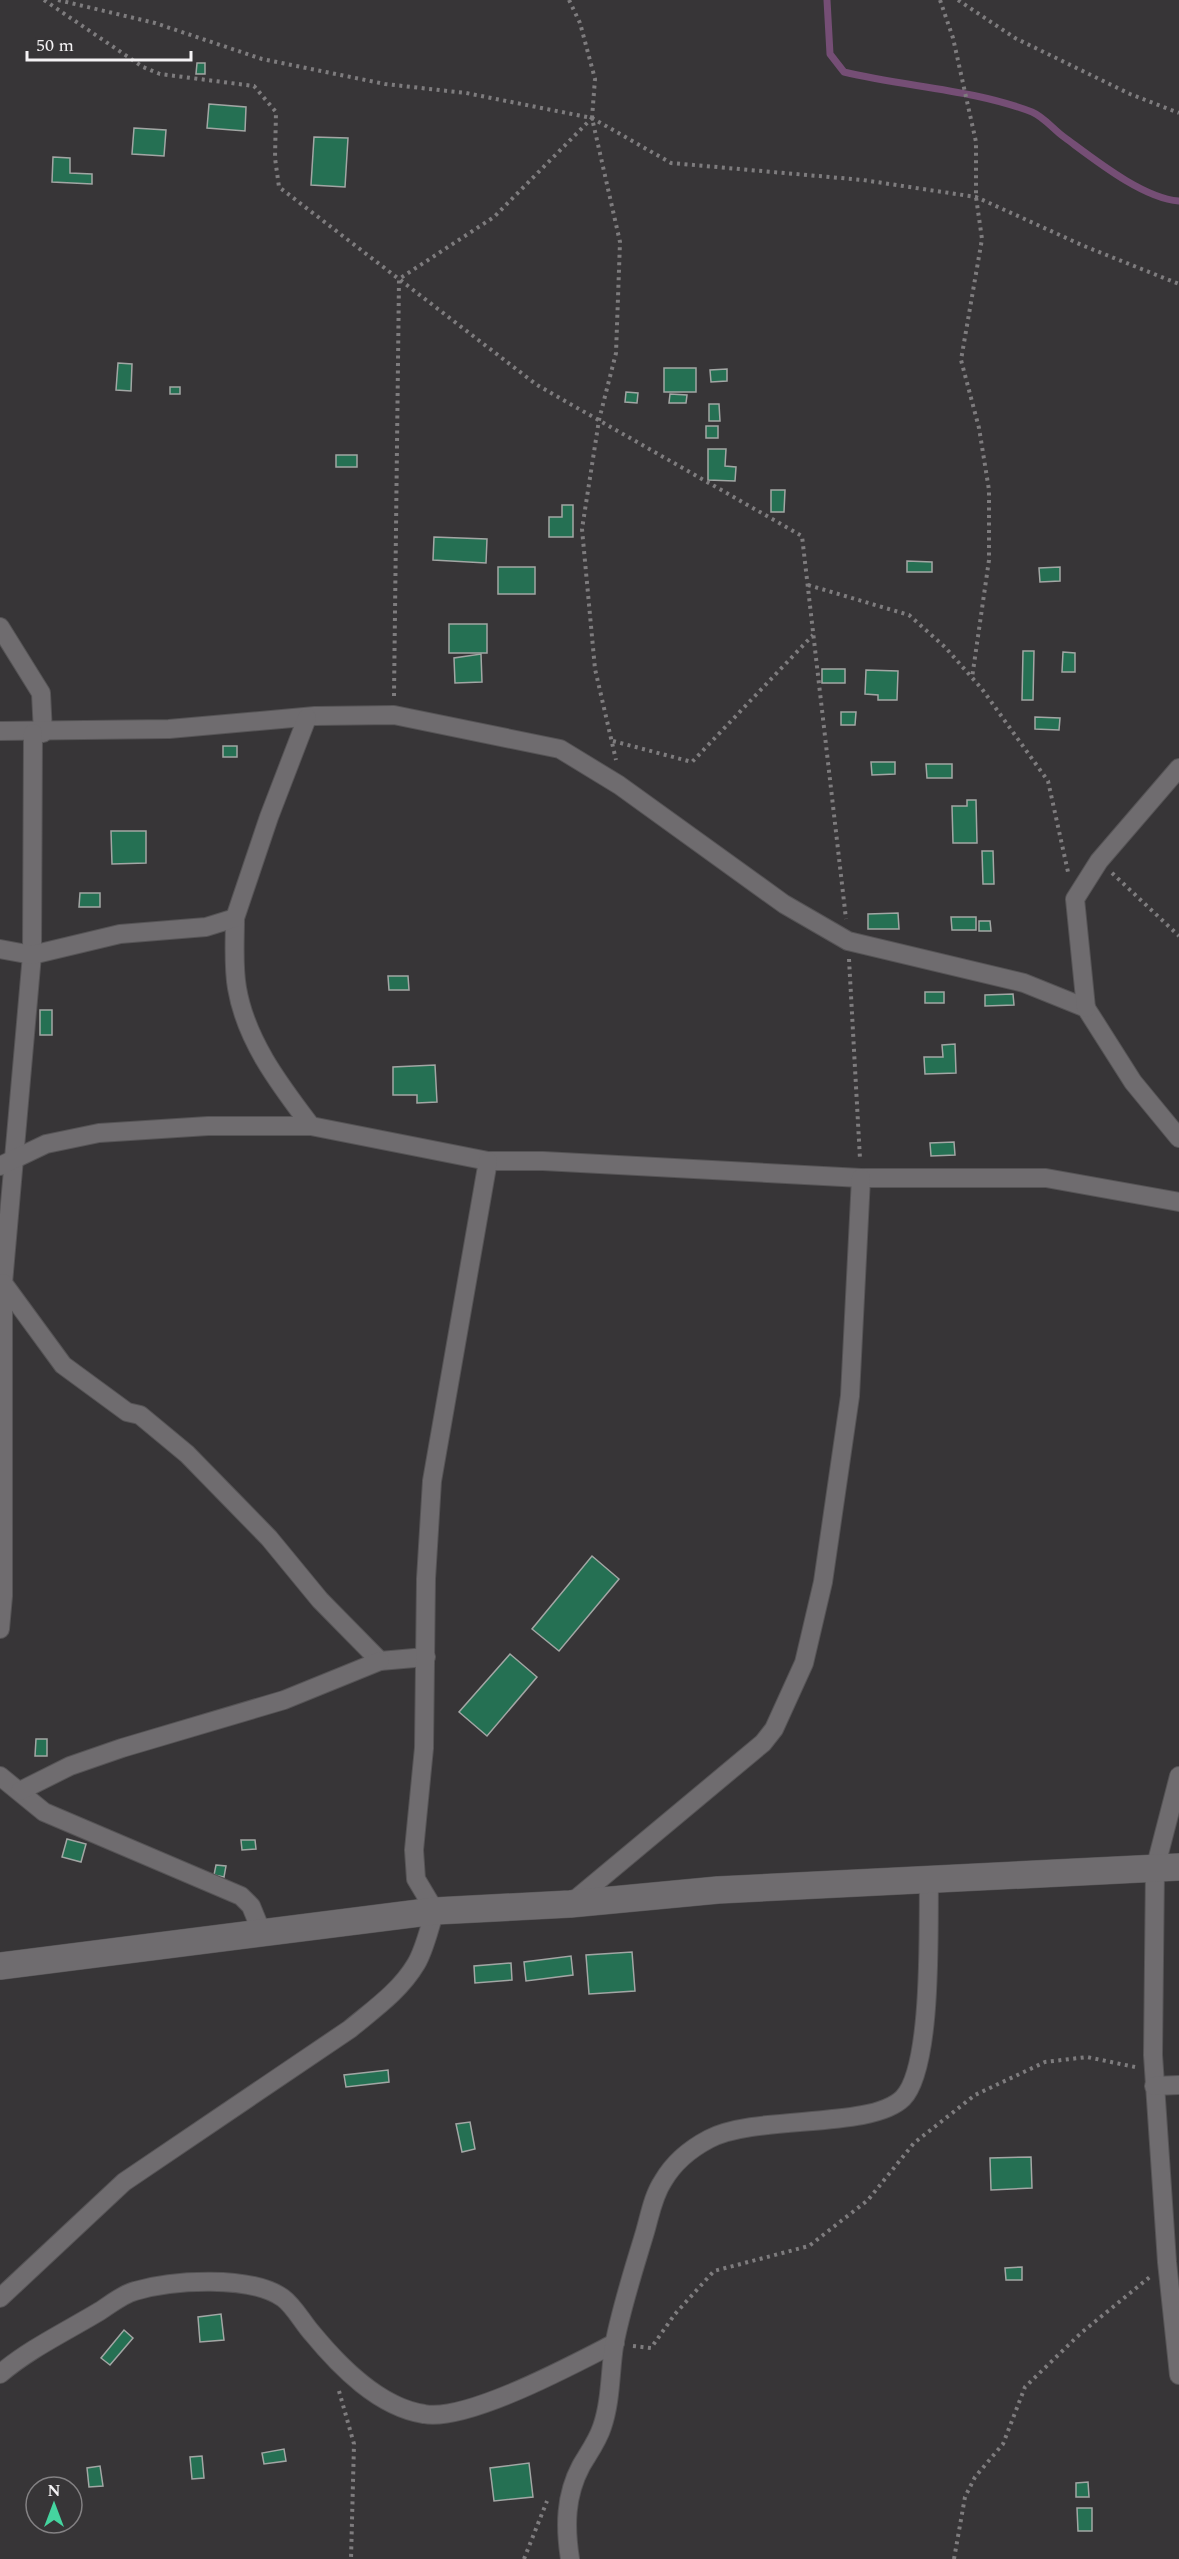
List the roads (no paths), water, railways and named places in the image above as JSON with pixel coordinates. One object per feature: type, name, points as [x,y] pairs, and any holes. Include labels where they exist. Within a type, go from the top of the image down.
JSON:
[{"type":"street","points":[[0,627],[41,693],[32,955],[7,1162],[3,1283],[3,1596],[0,1629]]},
{"type":"street","points":[[0,731],[38,733],[169,729],[307,718],[394,715],[560,749],[619,784],[784,904],[849,940],[1024,983],[1086,1008]]},
{"type":"street","points":[[307,718],[261,838],[235,918],[237,988],[251,1032],[270,1072],[311,1126]]},
{"type":"street","points":[[1179,768],[1099,861],[1075,899],[1086,1008],[1133,1082],[1179,1138]]},
{"type":"street","points":[[0,949],[32,955],[120,934],[206,927],[235,918]]},
{"type":"street","points":[[7,1162],[68,1138],[99,1133],[208,1126],[311,1126],[488,1161],[543,1161],[861,1178],[1047,1178],[1179,1202]]},
{"type":"street","points":[[435,1911],[416,1880],[414,1850],[424,1748],[426,1579],[432,1481],[488,1161]]},
{"type":"street","points":[[570,1904],[763,1743],[774,1729],[804,1663],[823,1582],[850,1396],[861,1178]]},
{"type":"street","points":[[3,1283],[63,1365],[127,1412],[140,1415],[187,1454],[269,1538],[320,1600],[380,1661]]},
{"type":"street","points":[[20,1791],[70,1766],[284,1700],[380,1661],[426,1657]]},
{"type":"street","points":[[0,1776],[44,1812],[241,1896],[251,1906],[262,1933]]},
{"type":"street","points":[[1179,1776],[1167,1868],[1153,2055],[1167,2262],[1179,2375]]},
{"type":"street","points":[[0,1966],[435,1911],[570,1904],[718,1890],[1167,1868]]},
{"type":"street","points":[[570,2559],[567,2538],[568,2500],[579,2470],[602,2427],[615,2343],[656,2193],[679,2159],[712,2137],[763,2125],[867,2115],[885,2109],[903,2098],[920,2060],[926,2001],[929,1880]]},
{"type":"street","points":[[0,2298],[124,2182],[350,2029],[384,2002],[417,1962],[435,1911]]},
{"type":"street","points":[[1154,2086],[1179,2085]]},
{"type":"street","points":[[0,2374],[134,2291],[177,2283],[227,2283],[261,2289],[283,2298],[329,2354],[364,2385],[398,2406],[426,2415],[450,2412],[488,2401],[536,2383],[615,2343]]},
{"type":"waterway","points":[[827,0],[830,54],[844,72],[986,98],[1032,112],[1119,176],[1150,193],[1179,201]]}]
